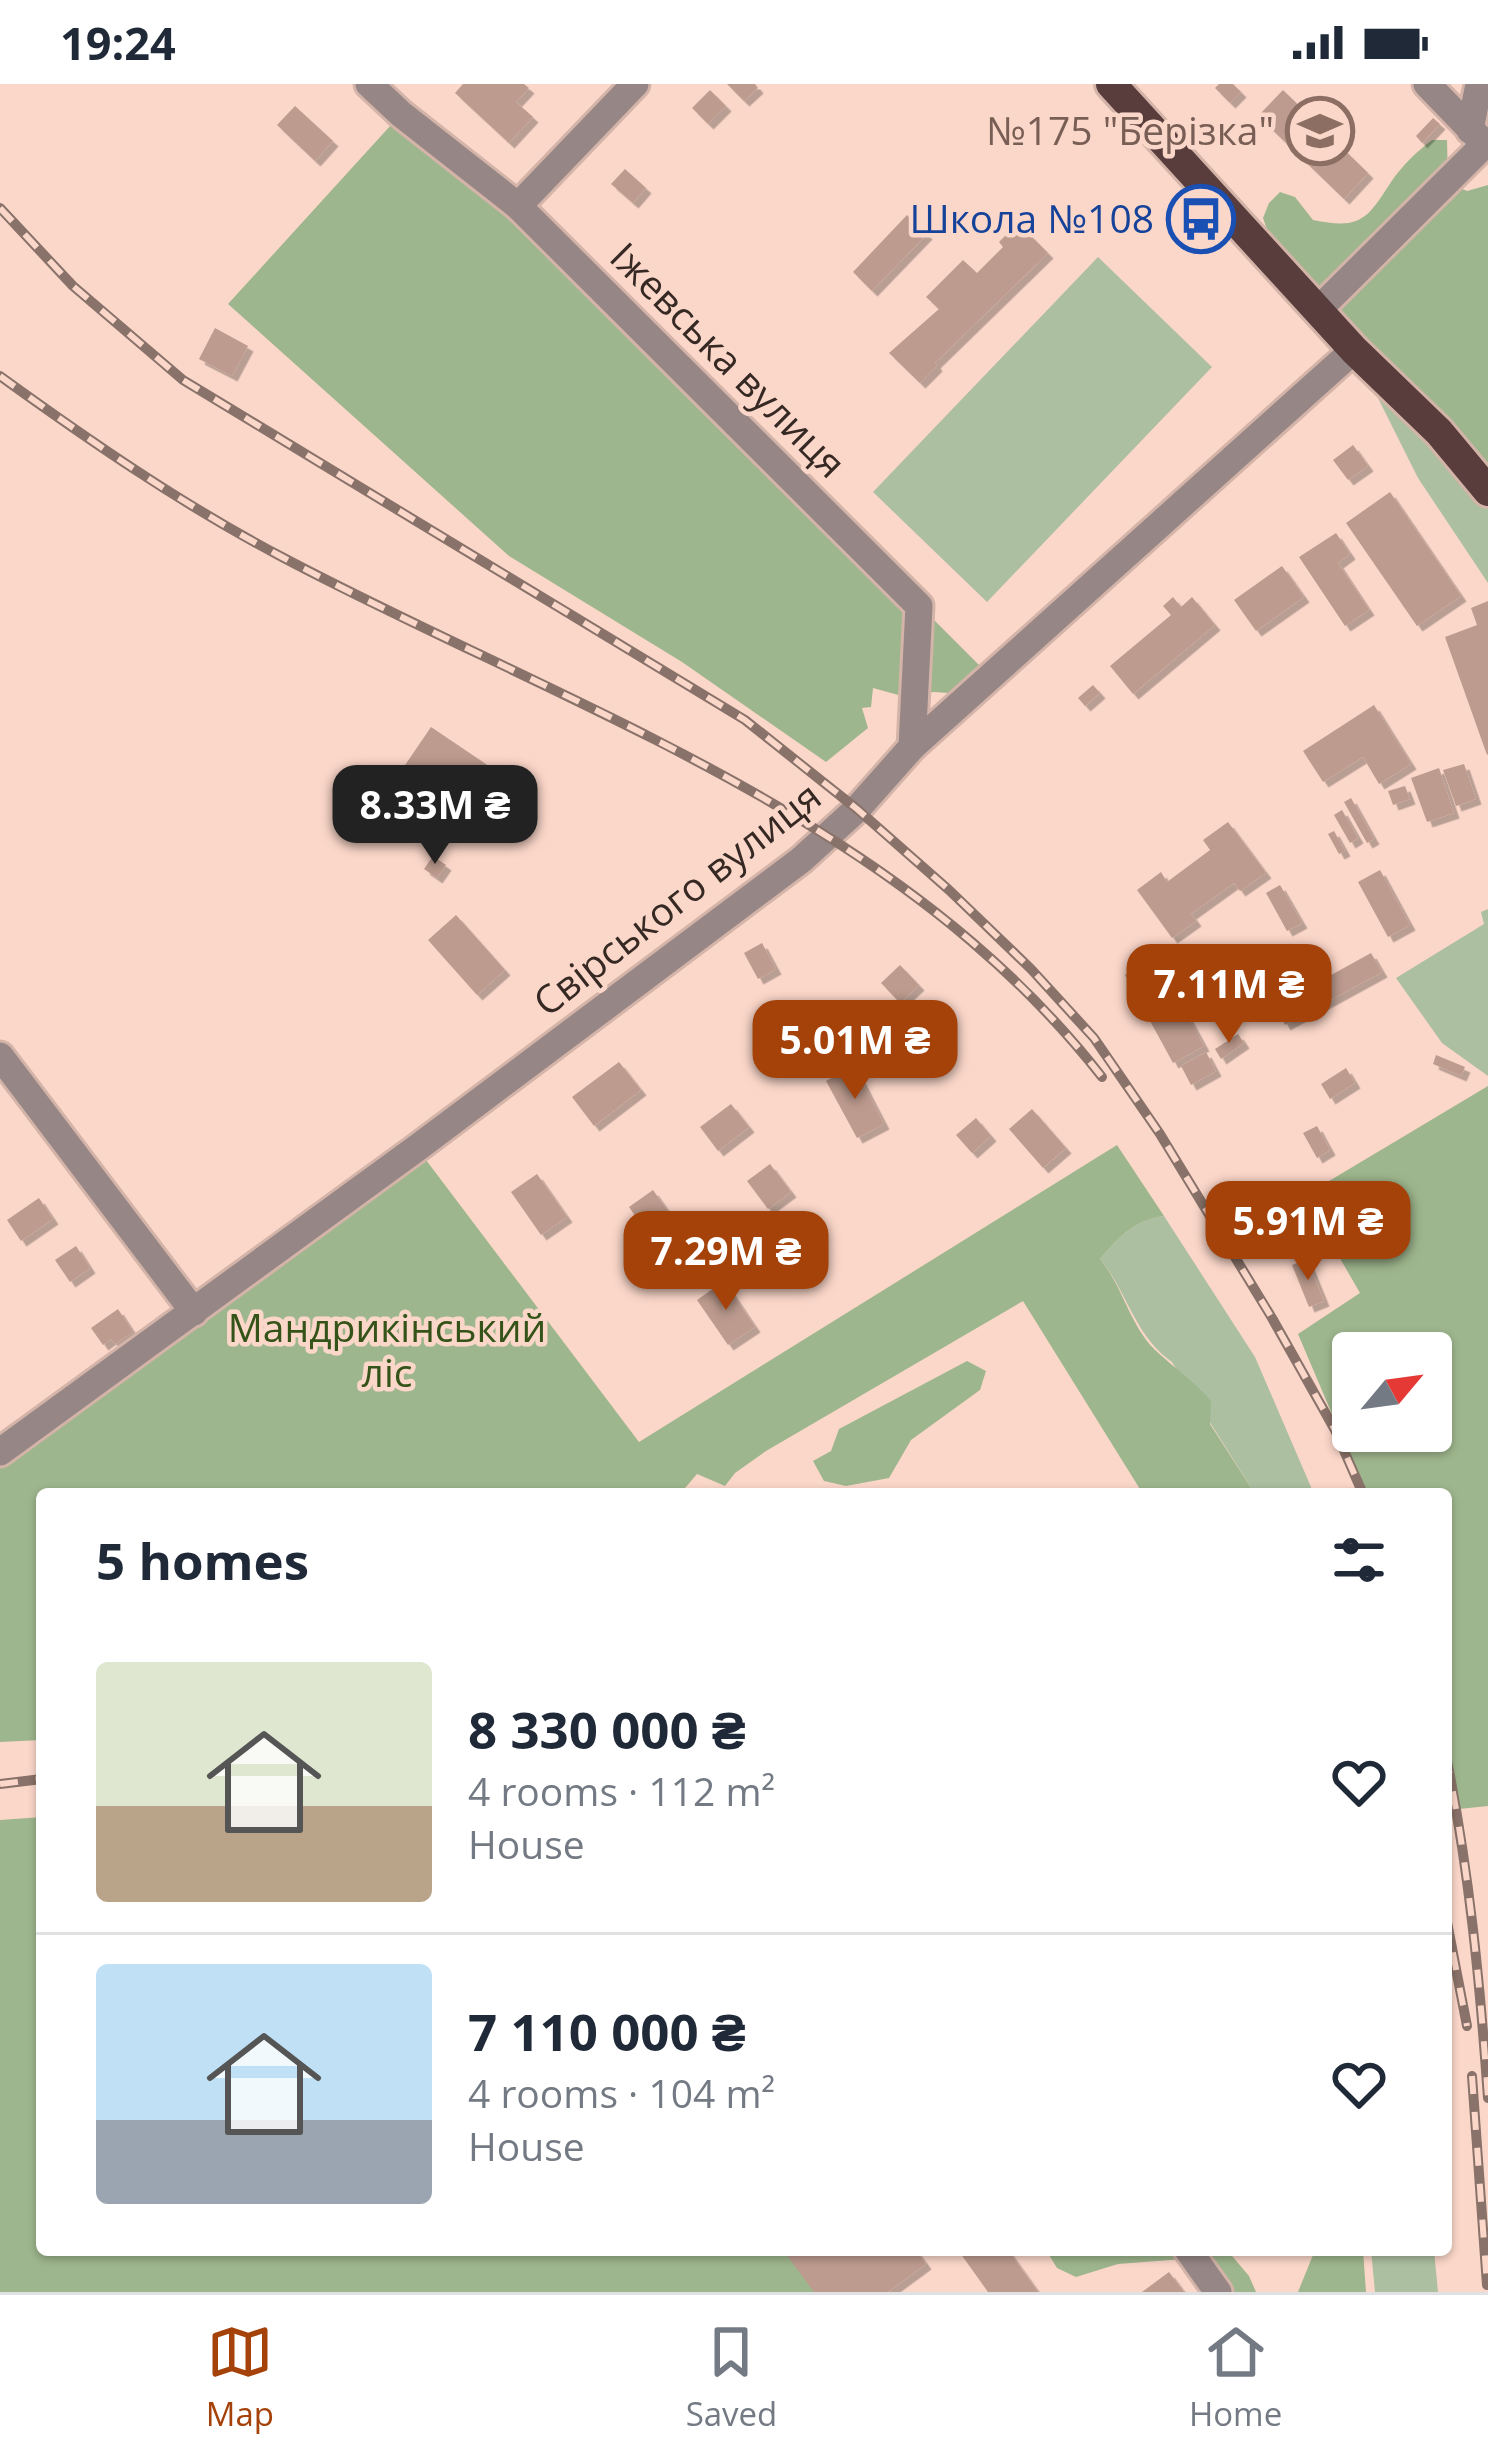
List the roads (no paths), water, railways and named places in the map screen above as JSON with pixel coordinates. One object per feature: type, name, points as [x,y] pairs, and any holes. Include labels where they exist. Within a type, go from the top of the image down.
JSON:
[{"type":"main road","points":[[1111,84],[1354,350],[1439,432],[1488,491]]},
{"type":"street","name":"Іжевська вулиця","points":[[369,84],[518,206],[919,606],[912,747]]},
{"type":"street","points":[[518,206],[635,84]]},
{"type":"street","points":[[1427,84],[1481,138]]},
{"type":"street","points":[[1319,309],[1481,138],[1480,84]]},
{"type":"street","name":"Свірського вулиця","points":[[0,1452],[802,860],[912,747],[1354,350]]},
{"type":"street","points":[[0,1056],[194,1312]]},
{"type":"street","points":[[1192,2256],[1218,2292]]},
{"type":"railway","points":[[0,208],[73,286],[183,380],[745,720],[949,890],[1094,1038],[1160,1134],[1272,1318],[1335,1430],[1360,1488]]},
{"type":"railway","points":[[0,376],[138,471],[245,537],[612,718],[827,836],[927,906],[1020,985],[1102,1077]]},
{"type":"railway","points":[[0,1784],[36,1780]]},
{"type":"railway","points":[[1452,1790],[1473,1926],[1488,2098]]},
{"type":"railway","points":[[1452,1948],[1467,2026]]},
{"type":"railway","points":[[1472,2076],[1487,2285]]},
{"type":"place","name":"№175 \"Берізка\"","points":[[1320,131]]},
{"type":"place","name":"Школа №108","points":[[1201,219]]},
{"type":"park label","name":"Мандрикінський ліс","points":[[387,1350]]}]
